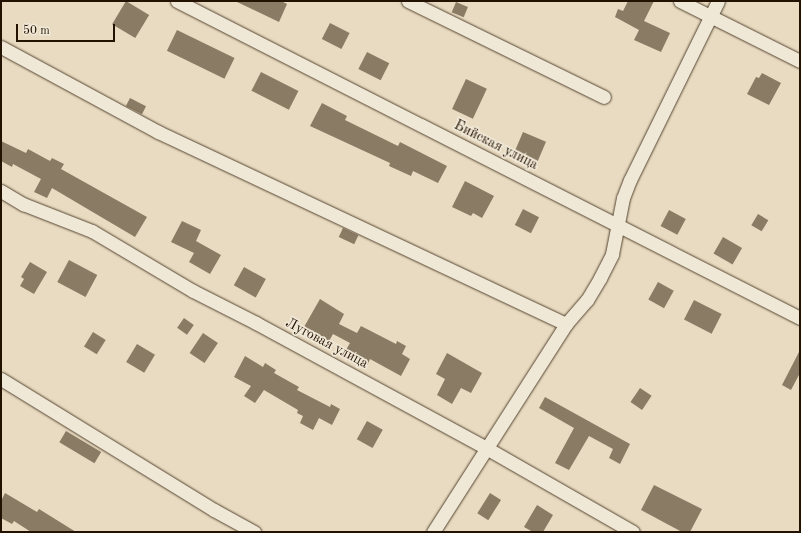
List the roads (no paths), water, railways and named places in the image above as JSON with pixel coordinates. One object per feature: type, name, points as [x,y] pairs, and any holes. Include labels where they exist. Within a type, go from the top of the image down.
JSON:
[{"type":"street","name":"Бийская улица","points":[[177,1],[800,318]]},
{"type":"street","points":[[408,1],[604,97]]},
{"type":"street","points":[[680,1],[800,60]]},
{"type":"street","points":[[433,532],[488,449],[566,324],[587,300],[600,278],[612,254],[619,225],[623,198],[630,180],[718,1]]},
{"type":"street","points":[[1,47],[158,132],[566,324]]},
{"type":"street","name":"Луговая улица","points":[[1,191],[23,204],[92,231],[193,291],[256,323],[488,449],[633,532]]},
{"type":"street","points":[[1,379],[194,498],[254,532]]}]
